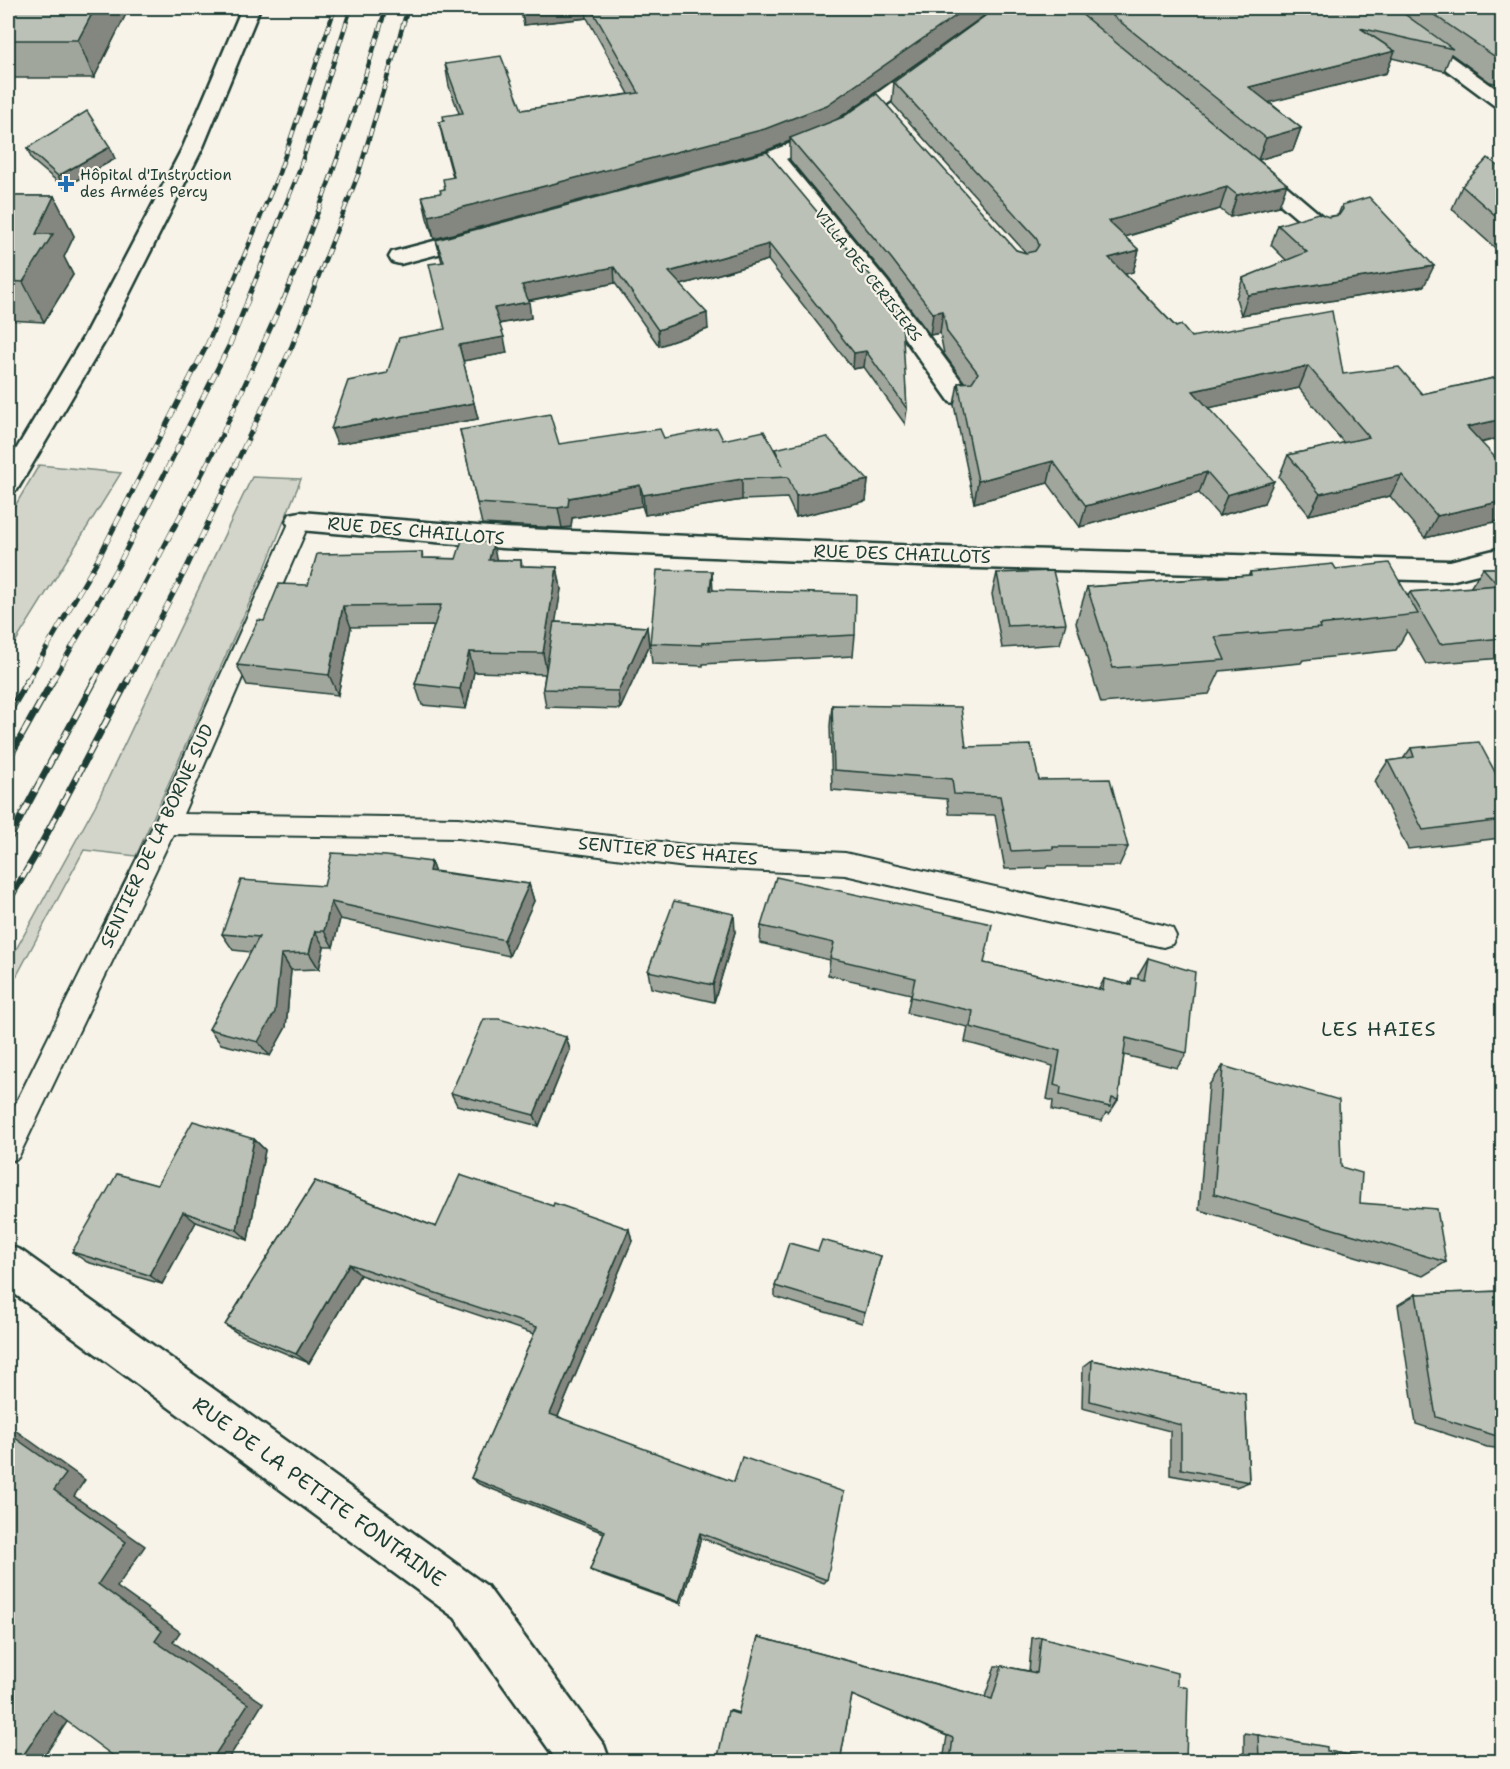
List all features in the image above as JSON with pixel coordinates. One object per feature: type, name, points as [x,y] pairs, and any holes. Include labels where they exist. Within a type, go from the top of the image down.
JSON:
[{"type":"street","points":[[8,484],[96,336],[193,147],[252,8]]},
{"type":"street","points":[[1372,8],[1503,102]]},
{"type":"street","points":[[705,175],[773,157],[834,133],[943,55]]},
{"type":"street","points":[[877,102],[892,119]]},
{"type":"street","points":[[1235,153],[1322,228]]},
{"type":"street","name":"VILLA DES CERISIERS","points":[[773,157],[879,286],[959,396]]},
{"type":"street","points":[[400,257],[502,230]]},
{"type":"street","name":"RUE DES CHAILLOTS","points":[[300,521],[502,538],[943,557],[1450,571],[1503,558]]},
{"type":"street","name":"RUE DE LA PETITE FONTAINE","points":[[8,1265],[471,1602],[587,1761]]},
{"type":"lane","name":"SENTIER DE LA BORNE SUD","points":[[8,1148],[166,824],[300,521]]},
{"type":"lane","name":"SENTIER DES HAIES","points":[[166,824],[458,828],[686,856],[845,864],[1163,936]]},
{"type":"shaded area","points":[[39,465],[121,473],[8,654],[8,518]]},
{"type":"shaded area","points":[[252,477],[301,479],[265,568],[136,856],[84,850],[8,992],[8,964],[95,806]]},
{"type":"building","points":[[8,8],[95,8],[78,40],[8,40]]},
{"type":"building","points":[[591,8],[967,8],[827,105],[765,129],[429,216],[422,196],[441,193],[440,190],[445,189],[443,179],[454,177],[439,122],[444,121],[443,116],[463,113],[445,64],[501,56],[522,110],[639,93]]},
{"type":"building","points":[[996,8],[1074,8],[1287,184],[1237,195],[1227,187],[1108,221],[1139,250],[1109,258],[1176,327],[1181,325],[1191,337],[1332,311],[1343,374],[1399,367],[1422,394],[1503,376],[1503,419],[1467,427],[1503,466],[1503,501],[1437,516],[1402,475],[1320,494],[1288,455],[1369,437],[1308,366],[1193,391],[1274,481],[1227,495],[1207,472],[1086,506],[1053,461],[978,481],[958,383],[972,382],[978,373],[947,332],[943,311],[933,313],[891,258],[790,138],[843,117],[877,94],[1016,250],[1026,253],[1035,251],[1039,245],[1036,237],[894,82]]},
{"type":"building","points":[[1103,8],[1396,8],[1453,49],[1360,28],[1395,51],[1249,87],[1301,128],[1266,138]]},
{"type":"building","points":[[1424,8],[1503,8],[1503,60],[1500,60]]},
{"type":"building","points":[[87,111],[110,147],[58,176],[27,148]]},
{"type":"building","points":[[767,152],[871,276],[904,322],[902,322],[907,409],[866,351],[854,353],[769,244],[669,272],[707,313],[658,330],[614,267],[522,285],[529,302],[494,308],[504,337],[459,345],[474,403],[331,429],[348,381],[387,373],[399,338],[445,329],[429,264],[444,262],[436,240]]},
{"type":"building","points":[[1488,158],[1503,170],[1503,222],[1462,186]]},
{"type":"building","points":[[8,196],[54,196],[36,234],[53,234],[23,282],[8,281]]},
{"type":"building","points":[[1369,197],[1434,266],[1248,295],[1243,278],[1307,252],[1278,225],[1318,213],[1329,217],[1339,215],[1343,209],[1342,205]]},
{"type":"building","points":[[550,414],[559,444],[660,429],[664,438],[717,428],[723,440],[764,431],[783,466],[775,449],[827,437],[868,480],[796,496],[788,477],[742,479],[643,495],[640,485],[569,498],[568,506],[558,508],[477,503],[460,430]]},
{"type":"building","points":[[463,537],[493,544],[489,560],[521,560],[521,566],[557,567],[543,653],[469,652],[460,689],[415,684],[441,605],[343,606],[329,675],[237,665],[258,620],[264,621],[279,584],[308,585],[317,554],[422,552],[422,558],[456,559]]},
{"type":"building","points":[[1389,563],[1418,614],[1319,625],[1320,628],[1215,637],[1225,660],[1113,668],[1087,587],[1251,575],[1250,572],[1333,564],[1336,569]]},
{"type":"building","points":[[1483,568],[1503,568],[1503,638],[1440,644],[1410,592],[1498,585]]},
{"type":"building","points":[[657,570],[712,571],[710,590],[856,594],[855,635],[702,643],[702,645],[650,643]]},
{"type":"building","points":[[1053,571],[1066,623],[1007,626],[997,573]]},
{"type":"building","points":[[554,622],[647,627],[618,691],[543,689]]},
{"type":"building","points":[[832,705],[961,707],[966,747],[1031,745],[1039,780],[1110,779],[1128,847],[1053,847],[1053,849],[1011,851],[1000,796],[954,794],[952,779],[834,770]]},
{"type":"building","points":[[1479,742],[1503,787],[1503,820],[1423,830],[1388,761],[1414,757],[1411,748]]},
{"type":"building","points":[[332,853],[386,856],[431,862],[429,871],[529,884],[504,940],[331,902],[324,931],[315,931],[309,953],[281,954],[275,1012],[258,1042],[209,1029],[259,937],[222,934],[241,880],[324,886]]},
{"type":"building","points":[[776,877],[992,924],[984,963],[1103,990],[1104,979],[1131,985],[1132,978],[1144,980],[1148,958],[1195,972],[1187,1053],[1126,1038],[1118,1100],[1112,1098],[1110,1107],[1060,1095],[1061,1087],[1054,1085],[1060,1051],[970,1027],[973,1011],[911,997],[915,978],[830,958],[834,943],[761,926]]},
{"type":"building","points":[[674,901],[734,914],[713,985],[648,971]]},
{"type":"building","points":[[484,1019],[499,1019],[566,1037],[534,1115],[451,1093]]},
{"type":"building","points":[[1223,1066],[1339,1100],[1341,1167],[1362,1173],[1360,1203],[1437,1209],[1446,1262],[1214,1194]]},
{"type":"building","points":[[193,1121],[254,1139],[237,1230],[183,1212],[149,1275],[72,1252],[117,1174],[157,1185]]},
{"type":"building","points":[[460,1175],[553,1206],[554,1203],[629,1229],[550,1414],[734,1482],[742,1457],[844,1492],[827,1580],[700,1533],[679,1602],[590,1570],[605,1531],[471,1478],[537,1327],[349,1264],[296,1354],[225,1325],[315,1181],[436,1227]]},
{"type":"building","points":[[822,1240],[881,1256],[865,1313],[775,1286],[789,1243],[818,1251]]},
{"type":"building","points":[[1503,1291],[1503,1438],[1436,1417],[1416,1294]]},
{"type":"building","points":[[1092,1360],[1245,1393],[1249,1482],[1181,1469],[1181,1425],[1090,1401]]},
{"type":"building","points":[[8,1433],[66,1474],[54,1490],[126,1542],[98,1584],[162,1631],[155,1641],[248,1704],[211,1761],[120,1761],[53,1711],[20,1760],[8,1751]]},
{"type":"building","points":[[758,1637],[992,1699],[1002,1666],[1037,1673],[1041,1637],[1177,1673],[1177,1685],[1188,1688],[1186,1761],[950,1761],[953,1738],[852,1695],[840,1761],[717,1761],[728,1711],[738,1714]]},
{"type":"building","points":[[1258,1735],[1327,1747],[1327,1751],[1380,1761],[1259,1761]]},
{"type":"railway","points":[[225,301],[279,173],[335,8]]},
{"type":"railway","points":[[247,301],[298,174],[351,8]]},
{"type":"railway","points":[[283,301],[338,156],[386,8]]},
{"type":"railway","points":[[309,301],[358,175],[408,8]]},
{"type":"railway","points":[[27,682],[97,561],[208,343],[226,300]]},
{"type":"railway","points":[[52,682],[119,564],[230,344],[248,300]]},
{"type":"railway","points":[[94,682],[222,435],[283,300]]},
{"type":"railway","points":[[127,682],[186,569],[292,346],[310,300]]},
{"type":"railway","points":[[8,714],[28,680]]},
{"type":"railway","points":[[8,760],[53,680]]},
{"type":"railway","points":[[8,841],[95,680]]},
{"type":"railway","points":[[8,902],[35,856],[128,680]]},
{"type":"place","name":"Hôpital d'Instruction des Armées Percy","points":[[66,184]]},
{"type":"district","name":"LES HAIES","points":[[1379,1029]]}]
